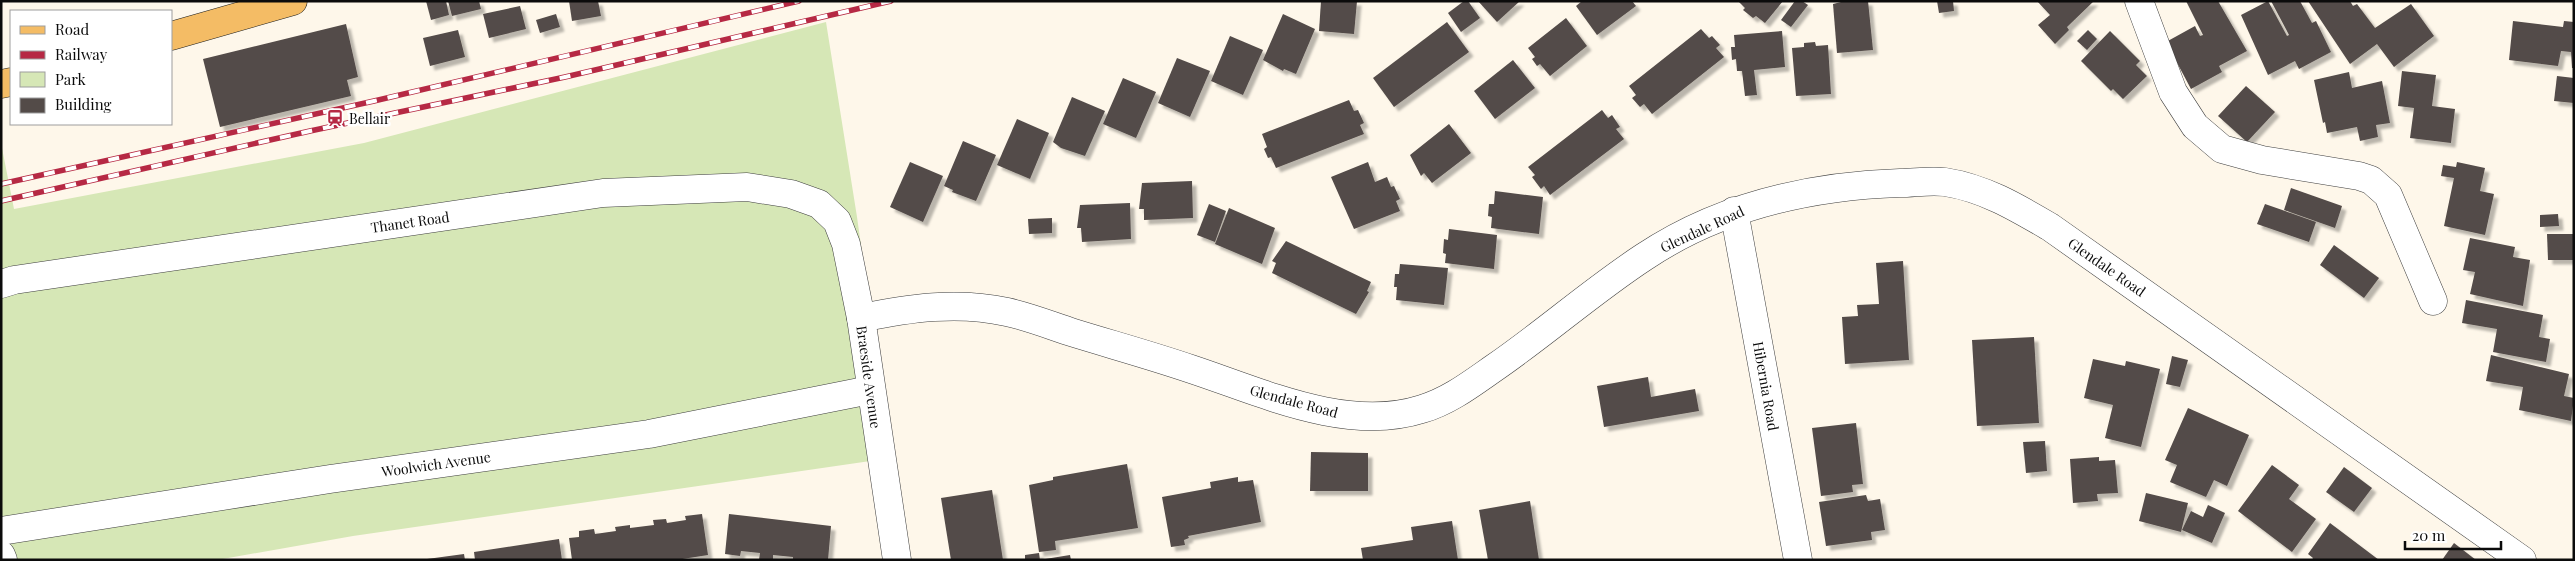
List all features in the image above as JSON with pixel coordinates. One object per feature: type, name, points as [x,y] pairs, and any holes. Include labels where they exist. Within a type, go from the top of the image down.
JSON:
[{"type":"main road","points":[[172,36],[294,1]]},
{"type":"street","points":[[2139,1],[2173,92],[2195,126],[2222,149],[2262,160],[2359,176],[2371,180],[2388,195],[2433,301]]},
{"type":"street","name":"Glendale Road","points":[[861,318],[906,309],[953,305],[1006,312],[1192,369],[1265,395],[1338,413],[1382,416],[1420,410],[1453,396],[1538,337],[1643,258],[1679,236],[1734,211],[1794,195],[1869,184],[1944,182],[1997,196],[2060,234],[2522,560]]},
{"type":"street","name":"Thanet Road","points":[[1,284],[14,280],[603,193],[747,187],[791,194],[819,204]]},
{"type":"street","name":"Braeside Avenue","points":[[819,204],[837,221],[846,244],[861,318],[870,390],[897,560]]},
{"type":"street","name":"Hibernia Road","points":[[1734,211],[1798,560]]},
{"type":"street","name":"Woolwich Avenue","points":[[1,531],[330,479],[649,434],[870,390]]},
{"type":"street","points":[[1,555],[3,560]]},
{"type":"green space","points":[[826,22],[857,217],[891,458],[353,536],[217,560],[1,560],[1,143],[14,209],[364,143]]},
{"type":"building","points":[[426,1],[446,1],[449,15],[431,20]]},
{"type":"building","points":[[448,1],[479,1],[481,9],[452,16]]},
{"type":"building","points":[[569,1],[598,1],[601,16],[572,21]]},
{"type":"building","points":[[1321,1],[1357,1],[1354,34],[1319,31]]},
{"type":"building","points":[[1464,1],[1468,1],[1480,18],[1461,32],[1448,13]]},
{"type":"building","points":[[1478,1],[1520,1],[1497,22]]},
{"type":"building","points":[[1582,1],[1632,1],[1636,6],[1597,35],[1576,6]]},
{"type":"building","points":[[1738,1],[1783,1],[1765,23],[1756,16],[1753,18],[1743,10],[1745,8]]},
{"type":"building","points":[[1795,1],[1802,1],[1808,5],[1791,27],[1781,20]]},
{"type":"building","points":[[1845,1],[1868,1],[1873,50],[1837,53],[1833,4]]},
{"type":"building","points":[[1937,1],[1953,1],[1954,11],[1939,13]]},
{"type":"building","points":[[2037,1],[2094,1],[2067,27],[2069,30],[2055,44],[2038,25],[2050,15]]},
{"type":"building","points":[[2186,1],[2218,1],[2247,51],[2219,66],[2222,72],[2191,89],[2166,42],[2195,26],[2200,36],[2203,35]]},
{"type":"building","points":[[2268,1],[2287,36],[2289,35],[2271,1],[2300,1],[2312,23],[2316,21],[2331,52],[2299,69],[2295,61],[2268,75],[2241,15]]},
{"type":"building","points":[[2308,1],[2350,1],[2353,6],[2357,4],[2375,28],[2411,4],[2434,36],[2394,67],[2377,44],[2350,64]]},
{"type":"building","points":[[520,6],[526,29],[489,38],[483,14]]},
{"type":"building","points":[[556,14],[560,27],[540,33],[536,20]]},
{"type":"building","points":[[1283,14],[1315,29],[1296,74],[1284,69],[1283,71],[1263,60]]},
{"type":"building","points":[[1566,18],[1587,46],[1550,76],[1540,64],[1537,66],[1532,59],[1535,57],[1528,48]]},
{"type":"building","points":[[2513,21],[2563,27],[2564,21],[2574,22],[2574,68],[2572,68],[2571,52],[2561,51],[2558,66],[2509,60]]},
{"type":"building","points":[[1447,22],[1469,52],[1394,107],[1373,78]]},
{"type":"building","points":[[346,24],[358,77],[347,80],[351,96],[220,127],[203,59]]},
{"type":"building","points":[[1701,29],[1709,38],[1712,36],[1720,45],[1716,48],[1724,57],[1652,114],[1644,104],[1640,107],[1632,98],[1636,95],[1629,86]]},
{"type":"building","points":[[458,30],[465,57],[430,66],[423,38]]},
{"type":"building","points":[[2088,30],[2097,39],[2087,50],[2077,41]]},
{"type":"building","points":[[1782,31],[1785,67],[1754,70],[1757,95],[1745,96],[1742,71],[1737,71],[1736,59],[1732,60],[1731,47],[1735,47],[1734,35]]},
{"type":"building","points":[[2110,31],[2140,61],[2136,65],[2147,76],[2123,99],[2113,89],[2111,91],[2081,61]]},
{"type":"building","points":[[1230,36],[1263,50],[1243,95],[1211,81]]},
{"type":"building","points":[[1815,42],[1816,46],[1828,45],[1831,94],[1796,96],[1792,48],[1804,47],[1804,43]]},
{"type":"building","points":[[1177,58],[1210,71],[1190,117],[1158,103]]},
{"type":"building","points":[[1513,60],[1535,88],[1495,119],[1474,91]]},
{"type":"building","points":[[2402,71],[2436,75],[2432,106],[2455,109],[2451,143],[2410,138],[2414,108],[2398,106]]},
{"type":"building","points":[[2349,72],[2352,88],[2382,81],[2390,123],[2376,125],[2378,137],[2360,141],[2357,127],[2327,133],[2325,122],[2323,123],[2314,80]]},
{"type":"building","points":[[2557,76],[2574,78],[2574,103],[2554,101]]},
{"type":"building","points":[[1123,78],[1156,92],[1136,138],[1103,124]]},
{"type":"building","points":[[2246,86],[2275,112],[2247,142],[2218,116]]},
{"type":"building","points":[[1072,97],[1105,111],[1085,156],[1061,148],[1053,142]]},
{"type":"building","points":[[1349,100],[1354,111],[1358,110],[1364,123],[1360,125],[1364,134],[1276,168],[1271,157],[1268,158],[1264,149],[1267,147],[1262,134]]},
{"type":"building","points":[[1602,110],[1608,118],[1612,115],[1620,127],[1616,129],[1624,139],[1550,195],[1544,186],[1541,189],[1532,177],[1535,175],[1528,167]]},
{"type":"building","points":[[1017,119],[1049,133],[1030,179],[997,165]]},
{"type":"building","points":[[1449,124],[1471,153],[1432,183],[1424,173],[1421,176],[1410,155]]},
{"type":"building","points":[[963,141],[996,155],[976,201],[952,192],[953,190],[944,186]]},
{"type":"building","points":[[910,162],[943,176],[923,222],[890,207]]},
{"type":"building","points":[[1368,162],[1375,182],[1387,177],[1391,187],[1394,186],[1400,199],[1396,201],[1400,211],[1354,229],[1331,177]]},
{"type":"building","points":[[2457,162],[2485,168],[2480,191],[2494,194],[2485,235],[2444,226],[2454,178],[2441,176],[2443,165],[2456,167]]},
{"type":"building","points":[[1192,181],[1193,218],[1144,220],[1144,209],[1139,209],[1142,183]]},
{"type":"building","points":[[2291,188],[2342,206],[2335,228],[2284,210]]},
{"type":"building","points":[[1495,191],[1543,197],[1539,234],[1491,228],[1492,217],[1488,216],[1489,204],[1494,204]]},
{"type":"building","points":[[1130,203],[1131,239],[1082,242],[1081,228],[1077,228],[1080,205]]},
{"type":"building","points":[[1209,204],[1226,211],[1215,242],[1197,235]]},
{"type":"building","points":[[2265,204],[2316,222],[2309,242],[2257,224]]},
{"type":"building","points":[[1229,208],[1275,228],[1262,264],[1215,244]]},
{"type":"building","points":[[2558,214],[2559,226],[2540,227],[2540,215]]},
{"type":"building","points":[[1052,218],[1052,233],[1029,234],[1028,219]]},
{"type":"building","points":[[1449,229],[1497,235],[1494,269],[1445,263],[1446,254],[1443,253],[1444,239],[1448,240]]},
{"type":"building","points":[[2547,234],[2574,234],[2574,260],[2548,260]]},
{"type":"building","points":[[2470,238],[2515,247],[2513,257],[2530,260],[2523,306],[2470,294],[2475,272],[2463,270]]},
{"type":"building","points":[[1286,241],[1371,282],[1367,291],[1369,292],[1356,314],[1272,273],[1276,263],[1272,261]]},
{"type":"building","points":[[2334,245],[2379,278],[2364,298],[2320,265]]},
{"type":"building","points":[[1903,261],[1909,360],[1845,364],[1842,317],[1858,316],[1857,305],[1879,304],[1876,263]]},
{"type":"building","points":[[1400,264],[1448,268],[1444,305],[1396,300],[1395,274],[1399,274]]},
{"type":"building","points":[[2466,300],[2543,315],[2539,337],[2550,339],[2546,362],[2493,352],[2497,329],[2462,323]]},
{"type":"building","points":[[2034,337],[2039,423],[1977,426],[1972,340]]},
{"type":"building","points":[[2491,355],[2569,374],[2564,396],[2574,398],[2571,421],[2519,410],[2523,387],[2486,381]]},
{"type":"building","points":[[2172,356],[2188,360],[2180,387],[2166,384]]},
{"type":"building","points":[[2093,359],[2125,366],[2126,361],[2160,369],[2141,447],[2105,438],[2113,405],[2084,398]]},
{"type":"building","points":[[1648,377],[1651,397],[1695,389],[1699,411],[1604,427],[1597,386]]},
{"type":"building","points":[[2188,408],[2249,435],[2227,486],[2214,480],[2206,497],[2170,482],[2177,465],[2165,460]]},
{"type":"building","points":[[1856,423],[1863,484],[1852,485],[1853,492],[1821,496],[1812,428]]},
{"type":"building","points":[[2045,441],[2047,471],[2026,473],[2023,442]]},
{"type":"building","points":[[1311,452],[1368,453],[1368,491],[1310,491]]},
{"type":"building","points":[[2099,457],[2099,461],[2115,460],[2118,493],[2097,494],[2098,501],[2073,503],[2070,459]]},
{"type":"building","points":[[1127,464],[1138,528],[1055,541],[1056,550],[1039,552],[1029,485],[1053,480],[1053,477]]},
{"type":"building","points":[[2272,465],[2299,485],[2289,499],[2316,519],[2292,552],[2238,511]]},
{"type":"building","points":[[2344,467],[2372,488],[2354,512],[2326,492]]},
{"type":"building","points":[[1238,477],[1238,482],[1253,480],[1261,522],[1188,536],[1189,538],[1184,540],[1185,545],[1171,547],[1162,497],[1211,488],[1210,482]]},
{"type":"building","points":[[992,490],[1003,560],[951,560],[941,498]]},
{"type":"building","points":[[2146,493],[2188,503],[2181,532],[2139,521]]},
{"type":"building","points":[[1866,495],[1868,501],[1880,499],[1885,530],[1871,532],[1872,540],[1826,546],[1819,502]]},
{"type":"building","points":[[1530,501],[1539,560],[1488,560],[1479,510]]},
{"type":"building","points":[[2208,505],[2225,513],[2212,543],[2182,530],[2191,511],[2203,517]]},
{"type":"building","points":[[702,514],[708,555],[676,560],[572,560],[569,538],[579,537],[579,531],[594,529],[595,534],[616,531],[615,527],[630,525],[630,528],[654,525],[653,520],[666,519],[667,523],[686,520],[685,516]]},
{"type":"building","points":[[729,514],[831,526],[828,560],[793,560],[793,557],[773,555],[773,560],[759,560],[760,553],[741,551],[740,556],[725,554]]},
{"type":"building","points":[[1452,521],[1458,560],[1363,560],[1361,548],[1413,540],[1411,527]]},
{"type":"building","points":[[2330,523],[2379,560],[2312,560],[2313,558],[2308,554]]},
{"type":"building","points":[[559,539],[562,560],[475,560],[474,552]]},
{"type":"building","points":[[2454,543],[2476,560],[2442,560]]},
{"type":"building","points":[[1039,553],[1040,560],[1025,560],[1025,555]]},
{"type":"building","points":[[464,554],[465,560],[427,560],[427,559]]},
{"type":"building","points":[[1070,555],[1071,560],[1045,560],[1045,559]]},
{"type":"railway","points":[[1,184],[374,101],[799,1]]},
{"type":"railway","points":[[1,201],[310,131],[565,77],[891,1]]},
{"type":"place","name":"Bellair","points":[[335,118]]}]
